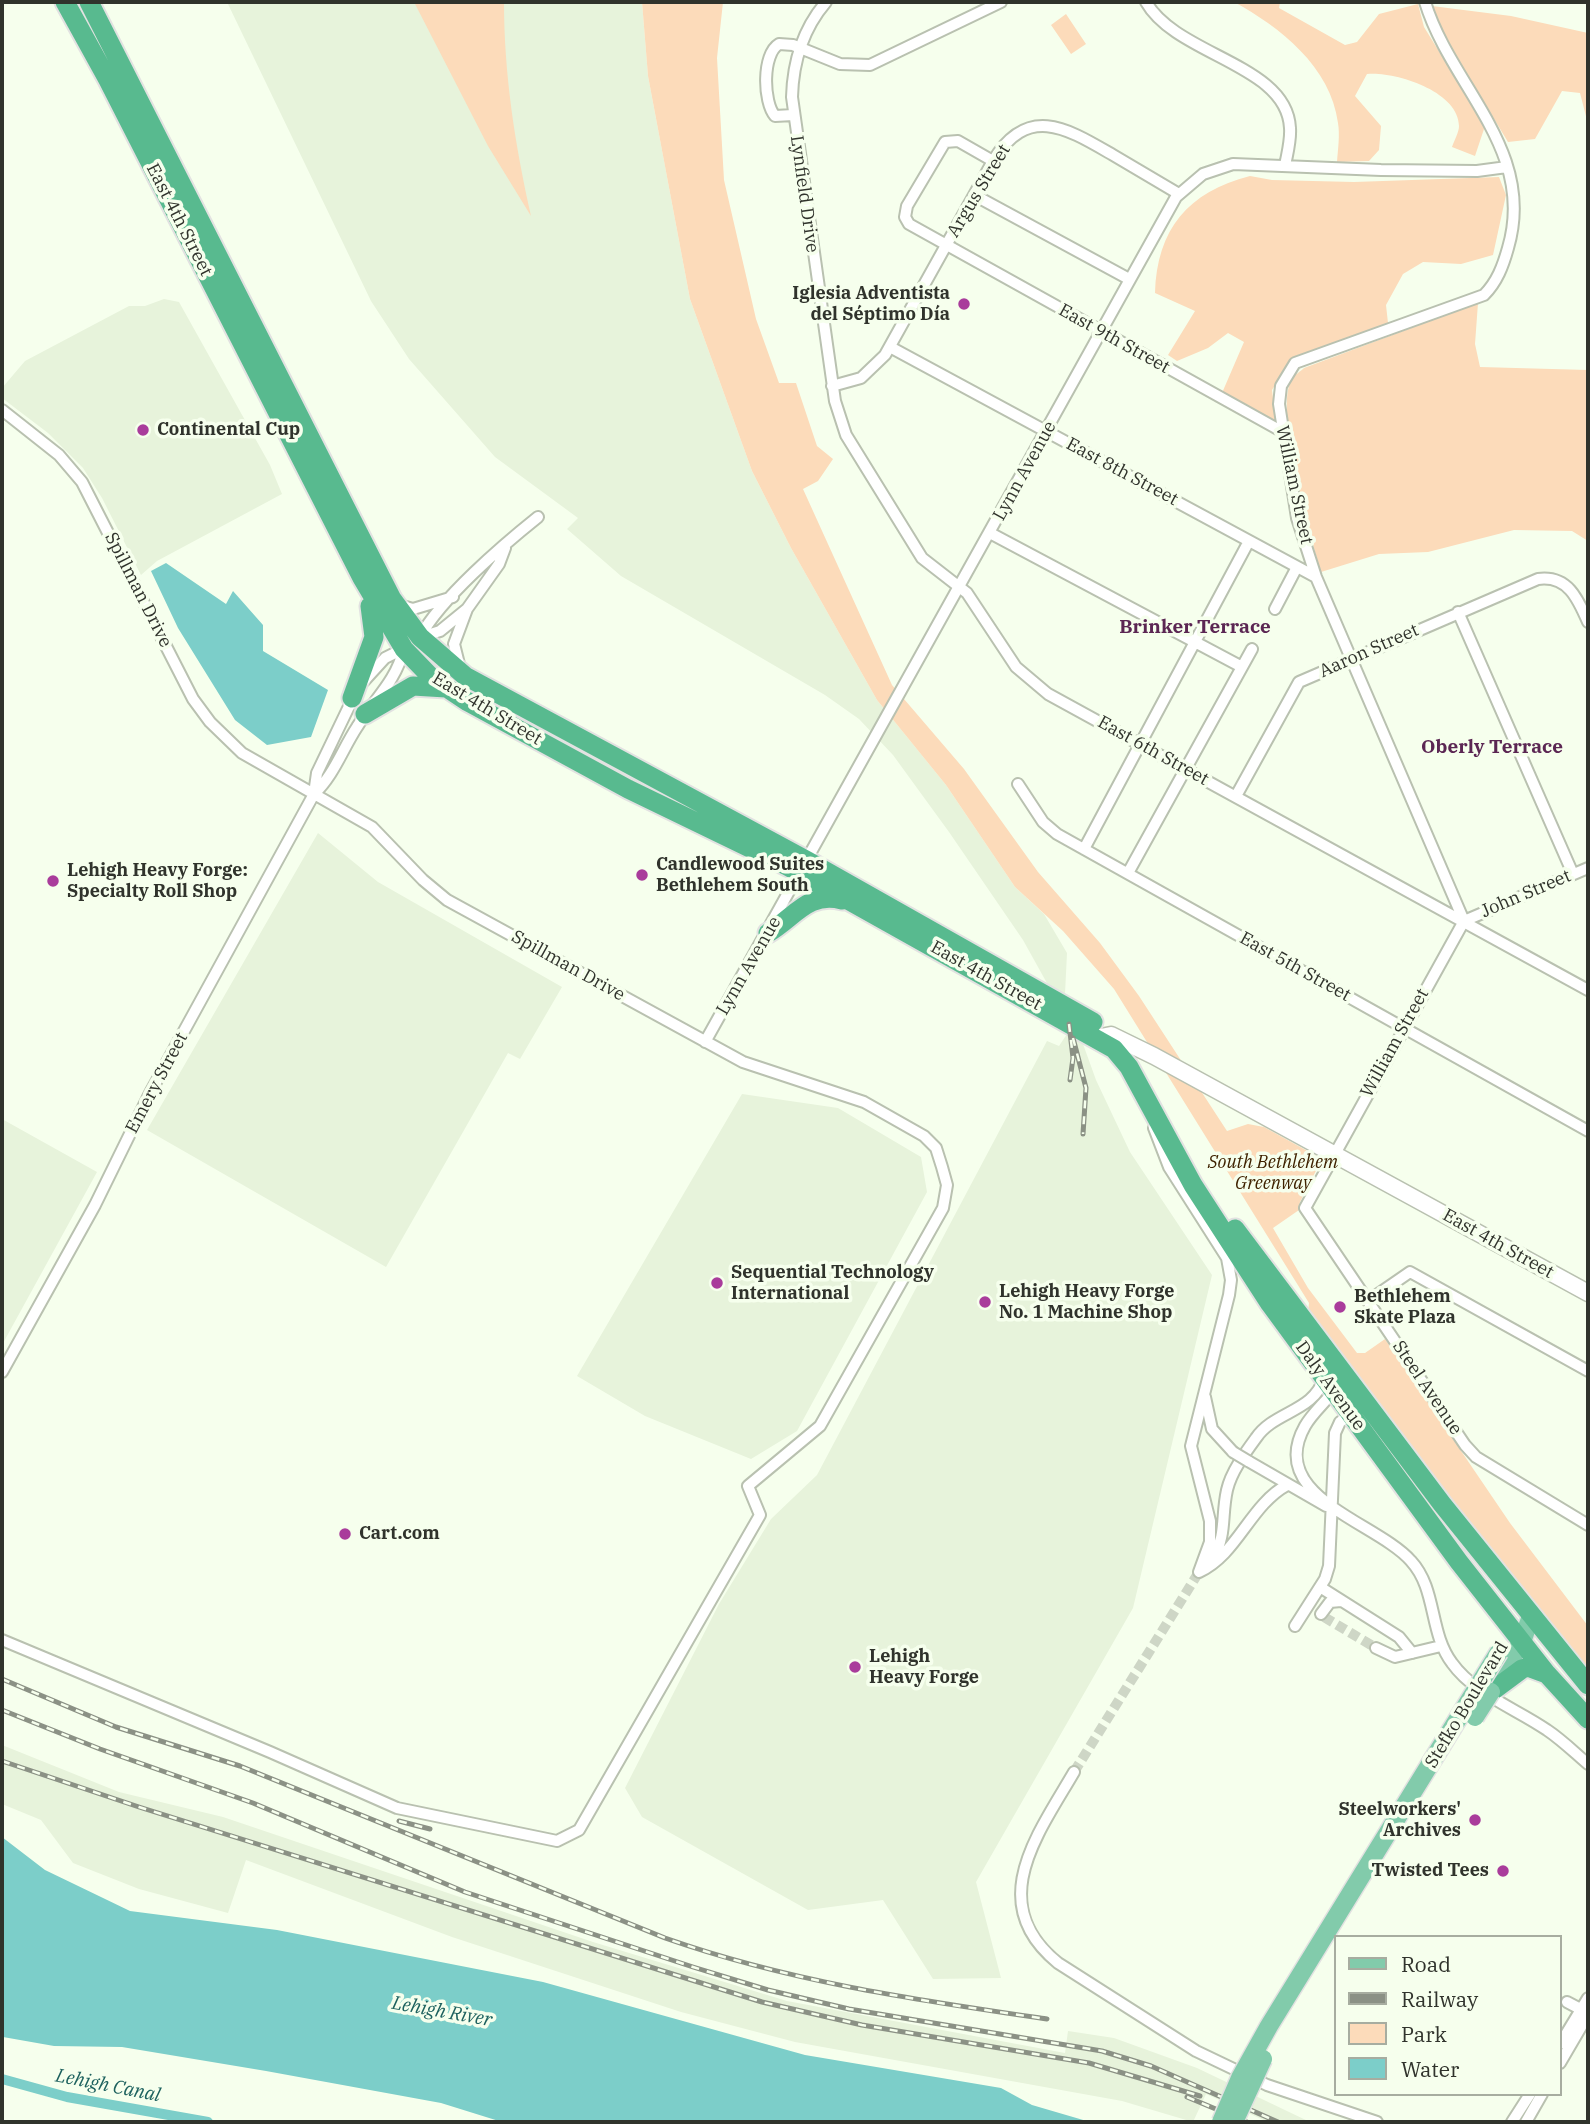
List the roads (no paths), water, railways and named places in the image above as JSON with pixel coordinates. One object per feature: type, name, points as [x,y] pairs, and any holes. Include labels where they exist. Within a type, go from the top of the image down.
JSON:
[{"type":"highway","name":"East 4th Street","points":[[65,2],[386,623],[412,643],[465,676],[805,868],[1049,996],[1078,1028],[1104,1037]]},
{"type":"highway","name":"East 4th Street","points":[[89,2],[412,643],[447,689],[628,789],[805,868],[855,903],[1064,1012],[1104,1037]]},
{"type":"highway","points":[[352,698],[374,637],[362,578]]},
{"type":"highway","points":[[365,715],[412,686],[431,685],[447,689]]},
{"type":"highway","points":[[768,933],[817,898],[828,896],[855,903]]},
{"type":"highway","name":"Daly Avenue","points":[[1104,1037],[1122,1057],[1212,1216],[1333,1379],[1377,1419],[1588,1685]]},
{"type":"highway","name":"Daly Avenue","points":[[1104,1037],[1135,1060],[1203,1180],[1242,1240],[1321,1343],[1333,1379],[1351,1414],[1517,1636],[1588,1719]]},
{"type":"highway","points":[[1491,1692],[1511,1660],[1547,1674]]},
{"type":"main road","name":"East 4th Street","points":[[1104,1037],[1154,1056],[1211,1086],[1588,1293]]},
{"type":"main road","name":"Stefko Boulevard","points":[[1221,2122],[1240,2078],[1269,2026],[1511,1660],[1517,1636],[1531,1616]]},
{"type":"main road","name":"Stefko Boulevard","points":[[1339,1935],[1491,1692]]},
{"type":"main road","name":"Stefko Boulevard","points":[[1234,2122],[1260,2064],[1334,1943]]},
{"type":"street","name":"Lynfield Drive","points":[[826,2],[812,21],[800,47],[793,77],[793,115],[833,389]]},
{"type":"street","points":[[793,115],[775,116],[771,110],[768,60],[773,48],[779,44],[800,47],[840,64],[870,65],[1001,2]]},
{"type":"street","points":[[1146,2],[1159,21],[1173,33],[1255,78],[1277,94],[1287,113],[1290,128],[1285,166]]},
{"type":"street","name":"William Street","points":[[1333,1153],[1464,921],[1316,577],[1297,518],[1279,404],[1281,386],[1295,363],[1484,295],[1493,285],[1506,257],[1516,216],[1515,195],[1507,167],[1494,133],[1437,33],[1425,2]]},
{"type":"street","name":"Argus Street","points":[[833,389],[863,377],[890,347],[993,161],[1004,144],[1024,130],[1040,125],[1072,131],[1179,194]]},
{"type":"street","name":"East 9th Street","points":[[993,161],[958,141],[945,142],[909,202],[905,213],[909,224],[1283,432]]},
{"type":"street","name":"Lynn Avenue","points":[[705,1042],[805,868],[1129,279],[1179,194],[1203,174],[1224,165],[1285,166],[1317,170],[1477,171],[1507,167]]},
{"type":"street","points":[[974,195],[1129,279]]},
{"type":"street","name":"East 8th Street","points":[[890,347],[1316,577]]},
{"type":"street","name":"East 6th Street","points":[[833,389],[846,435],[914,547],[931,566],[961,587],[1024,675],[1048,694],[1588,990]]},
{"type":"street","name":"Spillman Drive","points":[[2,410],[59,455],[82,482],[193,699],[242,753],[372,827],[423,880],[447,900],[743,1062],[864,1102],[893,1117],[924,1136],[936,1149],[947,1185],[943,1208],[820,1426],[748,1486],[760,1515],[579,1830],[569,1838],[557,1841],[397,1808],[2,1640]]},
{"type":"street","name":"Emery Street","points":[[2,1372],[95,1205],[150,1093],[314,794],[330,779],[365,715],[397,673],[412,643],[492,556],[505,548],[538,517]]},
{"type":"street","points":[[990,533],[1242,667]]},
{"type":"street","points":[[1084,849],[1250,541]]},
{"type":"street","name":"Emery Street","points":[[314,794],[317,773],[352,698],[385,658],[440,631],[467,608],[499,564],[505,548]]},
{"type":"street","points":[[1275,609],[1297,566]]},
{"type":"street","name":"Aaron Street","points":[[1236,796],[1299,682],[1458,612],[1545,578],[1561,582],[1574,593],[1588,622]]},
{"type":"street","points":[[392,599],[401,607],[413,609],[453,597]]},
{"type":"street","points":[[465,676],[454,652],[467,608]]},
{"type":"street","points":[[1458,612],[1573,874]]},
{"type":"street","points":[[1128,873],[1252,649]]},
{"type":"street","name":"East 5th Street","points":[[1018,784],[1046,825],[1084,849],[1588,1131]]},
{"type":"street","name":"John Street","points":[[1464,921],[1588,868]]},
{"type":"street","points":[[1142,1092],[1169,1167],[1229,1264],[1229,1295],[1191,1447],[1210,1521],[1210,1542],[1202,1568]]},
{"type":"street","name":"Steel Avenue","points":[[1333,1153],[1305,1208],[1465,1445],[1476,1457],[1588,1525]]},
{"type":"street","points":[[1368,1301],[1410,1272],[1588,1371]]},
{"type":"street","points":[[1333,1379],[1306,1423],[1297,1450],[1298,1466],[1306,1483],[1332,1508],[1392,1544],[1413,1563],[1424,1581],[1441,1646],[1466,1679],[1547,1730],[1588,1764]]},
{"type":"street","points":[[1202,1568],[1223,1538],[1226,1495],[1233,1474],[1262,1430],[1312,1399],[1333,1379]]},
{"type":"street","points":[[1207,1384],[1208,1417],[1218,1438],[1233,1452],[1318,1504],[1332,1508]]},
{"type":"street","points":[[1342,1601],[1330,1602],[1323,1616],[1297,1623],[1320,1587],[1329,1566],[1335,1433],[1340,1423],[1351,1414],[1365,1412],[1377,1419]]},
{"type":"street","points":[[1202,1568],[1218,1561],[1267,1500],[1287,1485]]},
{"type":"street","points":[[1320,1587],[1399,1636],[1412,1653]]},
{"type":"street","points":[[1308,1607],[1323,1616]]},
{"type":"street","points":[[1376,1648],[1395,1657],[1441,1646]]},
{"type":"street","points":[[1074,1772],[1028,1851],[1021,1875],[1023,1913],[1040,1946],[1058,1963],[1196,2051],[1268,2085],[1377,2122]]},
{"type":"street","points":[[1562,2059],[1586,2012],[1588,1998]]},
{"type":"street","points":[[1567,2002],[1586,2012]]},
{"type":"street","points":[[1562,2042],[1586,2012]]},
{"type":"street","points":[[1512,2122],[1529,2096]]},
{"type":"street","points":[[1526,2122],[1541,2096]]},
{"type":"water","points":[[166,563],[226,604],[233,591],[263,625],[263,651],[328,690],[311,737],[267,745],[235,720],[178,628],[151,571]]},
{"type":"water","name":"Lehigh River","points":[[2,1837],[45,1870],[130,1911],[277,1930],[543,1982],[805,2055],[1001,2088],[1032,2105],[1090,2122],[502,2122],[441,2103],[266,2071],[122,2047],[54,2046],[3,2037]]},
{"type":"waterway","name":"Lehigh Canal","points":[[2,2079],[67,2097],[208,2122]]},
{"type":"tunnel","points":[[1074,1772],[1199,1572]]},
{"type":"tunnel","points":[[1324,1617],[1376,1648]]},
{"type":"railway","points":[[1069,1024],[1073,1058],[1070,1080]]},
{"type":"railway","points":[[1073,1038],[1086,1088],[1083,1134]]},
{"type":"railway","points":[[2,1679],[116,1727],[240,1766],[665,1938],[759,1967],[854,1988],[1047,2019]]},
{"type":"railway","points":[[2,1710],[100,1749],[253,1803],[465,1892],[693,1967],[768,1990],[849,2009],[1102,2051],[1151,2066],[1278,2122]]},
{"type":"railway","points":[[2,1761],[139,1807],[762,2002],[862,2025],[1089,2063],[1200,2096]]},
{"type":"railway","points":[[399,1821],[430,1829]]},
{"type":"railway","points":[[1187,2097],[1247,2122]]},
{"type":"place","name":"Iglesia Adventista del Séptimo Día","points":[[964,304]]},
{"type":"place","name":"Continental Cup","points":[[143,430]]},
{"type":"place","name":"Candlewood Suites Bethlehem South","points":[[642,875]]},
{"type":"place","name":"Lehigh Heavy Forge: Specialty Roll Shop","points":[[53,881]]},
{"type":"place","name":"Sequential Technology International","points":[[717,1283]]},
{"type":"place","name":"Lehigh Heavy Forge No. 1 Machine Shop","points":[[985,1302]]},
{"type":"place","name":"Bethlehem Skate Plaza","points":[[1340,1307]]},
{"type":"place","name":"Cart.com","points":[[345,1534]]},
{"type":"place","name":"Lehigh Heavy Forge","points":[[855,1667]]},
{"type":"place","name":"Steelworkers' Archives","points":[[1475,1820]]},
{"type":"place","name":"Twisted Tees","points":[[1503,1871]]},
{"type":"district","name":"Brinker Terrace","points":[[1195,628]]},
{"type":"district","name":"Oberly Terrace","points":[[1492,748]]},
{"type":"park label","name":"South Bethlehem Greenway","points":[[1273,1173]]}]
